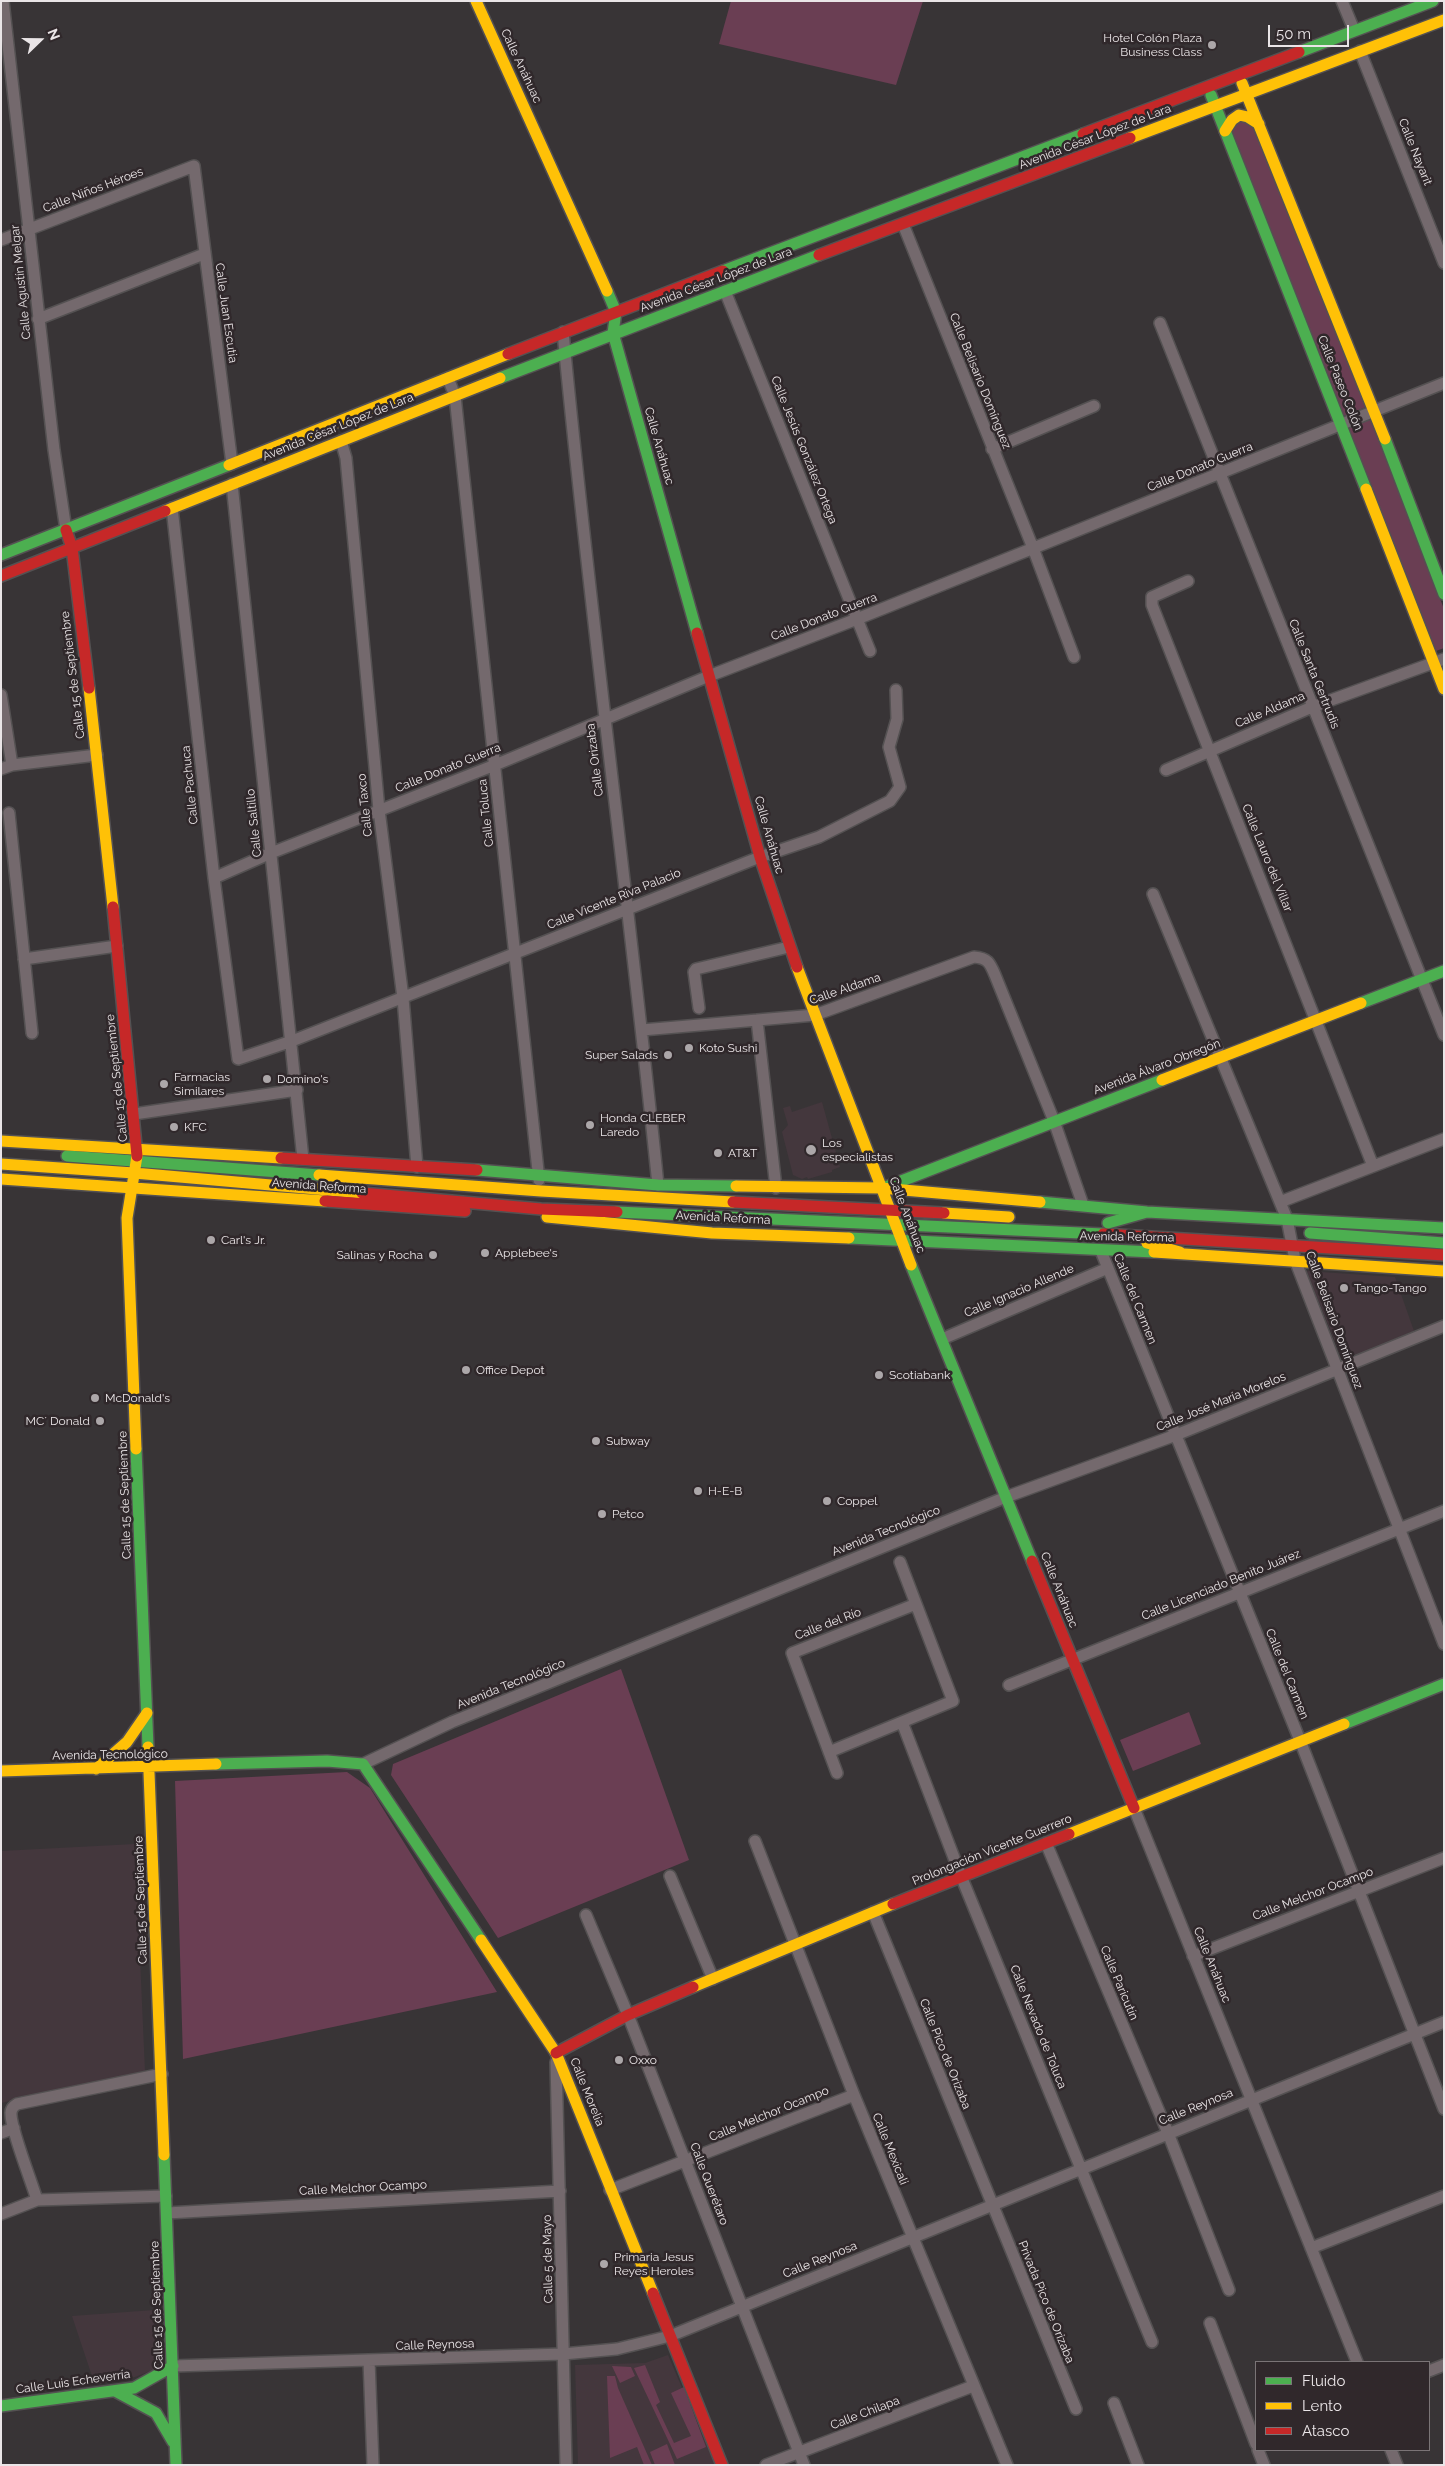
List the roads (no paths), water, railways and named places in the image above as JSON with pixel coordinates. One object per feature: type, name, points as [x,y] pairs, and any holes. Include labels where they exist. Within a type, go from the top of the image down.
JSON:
[{"type":"street","name":"Calle Agustín Melgar","points":[[3,1],[38,319],[66,530]]},
{"type":"street","name":"Calle Anáhuac","points":[[476,1],[616,312],[613,333],[760,857],[789,947],[901,1240],[1134,1808],[1357,2361]]},
{"type":"street","points":[[1342,1],[1354,30]]},
{"type":"street","name":"Avenida César López de Lara","points":[[1,555],[564,332],[1433,1]]},
{"type":"street","points":[[1439,1],[1444,6]]},
{"type":"street","name":"Avenida César López de Lara","points":[[1,576],[613,333],[1444,20]]},
{"type":"street","name":"Calle Nayarit","points":[[1360,51],[1444,262]]},
{"type":"street","name":"Calle Paseo Colón","points":[[1239,76],[1374,412],[1444,594]]},
{"type":"street","name":"Calle Paseo Colón","points":[[1208,88],[1438,661],[1444,689]]},
{"type":"street","points":[[1225,131],[1230,120],[1241,115],[1249,116],[1259,124]]},
{"type":"street","name":"Calle Niños Héroes","points":[[1,240],[194,166]]},
{"type":"street","name":"Calle Juan Escutia","points":[[194,166],[232,464]]},
{"type":"street","name":"Calle Belisario Domínguez","points":[[903,224],[1033,548],[1074,658]]},
{"type":"street","points":[[38,319],[204,254]]},
{"type":"street","name":"Calle Jesús González Ortega","points":[[725,291],[870,651]]},
{"type":"street","name":"Calle Santa Gertrudis","points":[[1160,324],[1444,1035]]},
{"type":"street","name":"Calle Orizaba","points":[[564,332],[604,719],[642,1030],[658,1185]]},
{"type":"street","name":"Calle Toluca","points":[[448,378],[455,396],[541,1191],[541,1213]]},
{"type":"street","name":"Calle Donato Guerra","points":[[214,878],[270,853],[495,765],[709,676],[857,619],[1444,383]]},
{"type":"street","points":[[992,449],[1094,406]]},
{"type":"street","name":"Calle Taxco","points":[[341,441],[346,458],[379,810],[403,998],[417,1166]]},
{"type":"street","name":"Calle Saltillo","points":[[232,484],[270,853],[292,1040],[303,1159]]},
{"type":"street","name":"Calle Pachuca","points":[[172,508],[214,878],[238,1059]]},
{"type":"street","name":"Calle 15 de Septiembre","points":[[66,530],[72,548],[97,755],[137,1155],[127,1218],[176,2465]]},
{"type":"street","name":"Calle Lauro del Villar","points":[[1188,581],[1152,596],[1152,605],[1373,1166]]},
{"type":"street","name":"Calle Aldama","points":[[1166,770],[1312,707],[1438,661]]},
{"type":"street","name":"Calle Vicente Riva Palacio","points":[[238,1059],[403,998],[760,857],[819,837],[890,801],[900,787],[889,747],[897,719],[896,690]]},
{"type":"street","points":[[1,695],[6,767],[97,755]]},
{"type":"street","points":[[9,813],[32,1033]]},
{"type":"street","name":"Calle Belisario Domínguez","points":[[1153,894],[1287,1219],[1286,1232],[1293,1244],[1295,1260],[1444,1644]]},
{"type":"street","points":[[24,959],[117,946]]},
{"type":"street","points":[[699,1008],[694,972],[696,969],[789,947]]},
{"type":"street","name":"Calle Aldama","points":[[642,1030],[815,1016],[974,957],[983,958],[990,962],[1054,1122]]},
{"type":"street","name":"Avenida Álvaro Obregón","points":[[881,1188],[1444,971]]},
{"type":"street","points":[[757,1020],[776,1188]]},
{"type":"street","points":[[134,1114],[297,1090]]},
{"type":"street","points":[[1054,1122],[1083,1205]]},
{"type":"street","points":[[1280,1202],[1444,1139]]},
{"type":"street","name":"Avenida Reforma","points":[[1,1141],[541,1191],[1262,1232]]},
{"type":"street","name":"Avenida Reforma","points":[[1,1152],[303,1159],[538,1174],[658,1185],[881,1188],[1147,1212],[1444,1228]]},
{"type":"street","name":"Avenida Reforma","points":[[1,1164],[134,1173],[541,1213],[712,1233],[901,1240],[1101,1251],[1180,1252],[1250,1259],[1295,1260],[1444,1271]]},
{"type":"street","name":"Avenida Reforma","points":[[1,1179],[541,1213],[895,1224],[1293,1244],[1444,1256]]},
{"type":"street","points":[[658,1185],[673,1194],[685,1196],[692,1200]]},
{"type":"street","points":[[1108,1223],[1147,1212]]},
{"type":"street","points":[[1286,1232],[1444,1243]]},
{"type":"street","points":[[1116,1235],[1180,1252]]},
{"type":"street","name":"Calle del Carmen","points":[[1101,1251],[1301,1743],[1444,2109]]},
{"type":"street","name":"Calle Ignacio Allende","points":[[942,1339],[1108,1268]]},
{"type":"street","name":"Calle José María Morelos","points":[[1006,1497],[1176,1434],[1444,1326]]},
{"type":"street","name":"Avenida Tecnológico","points":[[1,1771],[150,1768],[327,1761],[363,1764],[452,1722],[1006,1497]]},
{"type":"street","name":"Calle Licenciado Benito Juárez","points":[[1008,1685],[1444,1511]]},
{"type":"street","points":[[829,1752],[953,1701],[900,1562]]},
{"type":"street","name":"Calle del Río","points":[[837,1773],[792,1653],[916,1604]]},
{"type":"street","name":"Prolongación Vicente Guerrero","points":[[556,2053],[628,2015],[793,1944],[1301,1743],[1444,1684]]},
{"type":"street","points":[[96,1769],[127,1742],[147,1713]]},
{"type":"street","name":"Calle Nevado de Toluca","points":[[902,1722],[961,1876],[1152,2342]]},
{"type":"street","name":"Calle Morelia","points":[[363,1764],[556,2053],[722,2465]]},
{"type":"street","name":"Calle Mexicali","points":[[754,1841],[854,2095],[1008,2465]]},
{"type":"street","name":"Calle Paricutín","points":[[1046,1843],[1168,2133],[1229,2290]]},
{"type":"street","name":"Calle Melchor Ocampo","points":[[1193,1956],[1444,1858]]},
{"type":"street","points":[[670,1876],[713,1979]]},
{"type":"street","name":"Calle Pico de Orizaba","points":[[872,1912],[992,2206]]},
{"type":"street","name":"Calle Querétaro","points":[[586,1914],[628,2015],[804,2465]]},
{"type":"street","name":"Calle Reynosa","points":[[173,2366],[563,2354],[617,2349],[670,2336],[1444,2022]]},
{"type":"street","name":"Calle 5 de Mayo","points":[[556,2053],[566,2465]]},
{"type":"street","points":[[38,2200],[10,2114],[12,2107],[17,2104],[162,2074]]},
{"type":"street","name":"Calle Melchor Ocampo","points":[[610,2190],[854,2095]]},
{"type":"street","points":[[1,2133],[14,2128]]},
{"type":"street","name":"Calle Melchor Ocampo","points":[[167,2213],[560,2191]]},
{"type":"street","points":[[1,2214],[38,2200],[166,2196]]},
{"type":"street","points":[[1312,2248],[1444,2196]]},
{"type":"street","name":"Privada Pico de Orizaba","points":[[992,2206],[1076,2409]]},
{"type":"street","points":[[1210,2323],[1255,2441]]},
{"type":"street","points":[[369,2360],[374,2465]]},
{"type":"street","points":[[1430,2370],[1444,2365]]},
{"type":"street","name":"Calle Luis Echeverría","points":[[1,2406],[115,2391],[147,2383],[173,2366]]},
{"type":"street","name":"Calle Chilapa","points":[[766,2465],[974,2386]]},
{"type":"street","points":[[115,2391],[156,2413],[176,2448]]},
{"type":"street","points":[[1114,2403],[1138,2465]]},
{"type":"street","points":[[1258,2451],[1264,2465]]},
{"type":"street","points":[[1391,2451],[1397,2465]]},
{"type":"place","name":"Hotel Colón Plaza Business Class","points":[[1212,45]]},
{"type":"place","name":"Koto Sushi","points":[[689,1048]]},
{"type":"place","name":"Super Salads","points":[[668,1055]]},
{"type":"place","name":"Domino's","points":[[267,1079]]},
{"type":"place","name":"Farmacias Similares","points":[[164,1084]]},
{"type":"place","name":"Honda CLEBER Laredo","points":[[590,1125]]},
{"type":"place","name":"KFC","points":[[174,1127]]},
{"type":"place","name":"Los especialistas","points":[[811,1150]]},
{"type":"place","name":"AT&T","points":[[718,1153]]},
{"type":"place","name":"Carl's Jr.","points":[[211,1240]]},
{"type":"place","name":"Applebee's","points":[[485,1253]]},
{"type":"place","name":"Salinas y Rocha","points":[[433,1255]]},
{"type":"place","name":"Tango-Tango","points":[[1344,1288]]},
{"type":"place","name":"Office Depot","points":[[466,1370]]},
{"type":"place","name":"Scotiabank","points":[[879,1375]]},
{"type":"place","name":"McDonald's","points":[[95,1398]]},
{"type":"place","name":"MC´ Donald","points":[[100,1421]]},
{"type":"place","name":"Subway","points":[[596,1441]]},
{"type":"place","name":"H-E-B","points":[[698,1491]]},
{"type":"place","name":"Coppel","points":[[827,1501]]},
{"type":"place","name":"Petco","points":[[602,1514]]},
{"type":"place","name":"Oxxo","points":[[619,2060]]},
{"type":"place","name":"Primaria Jesus Reyes Heroles","points":[[604,2264]]}]
